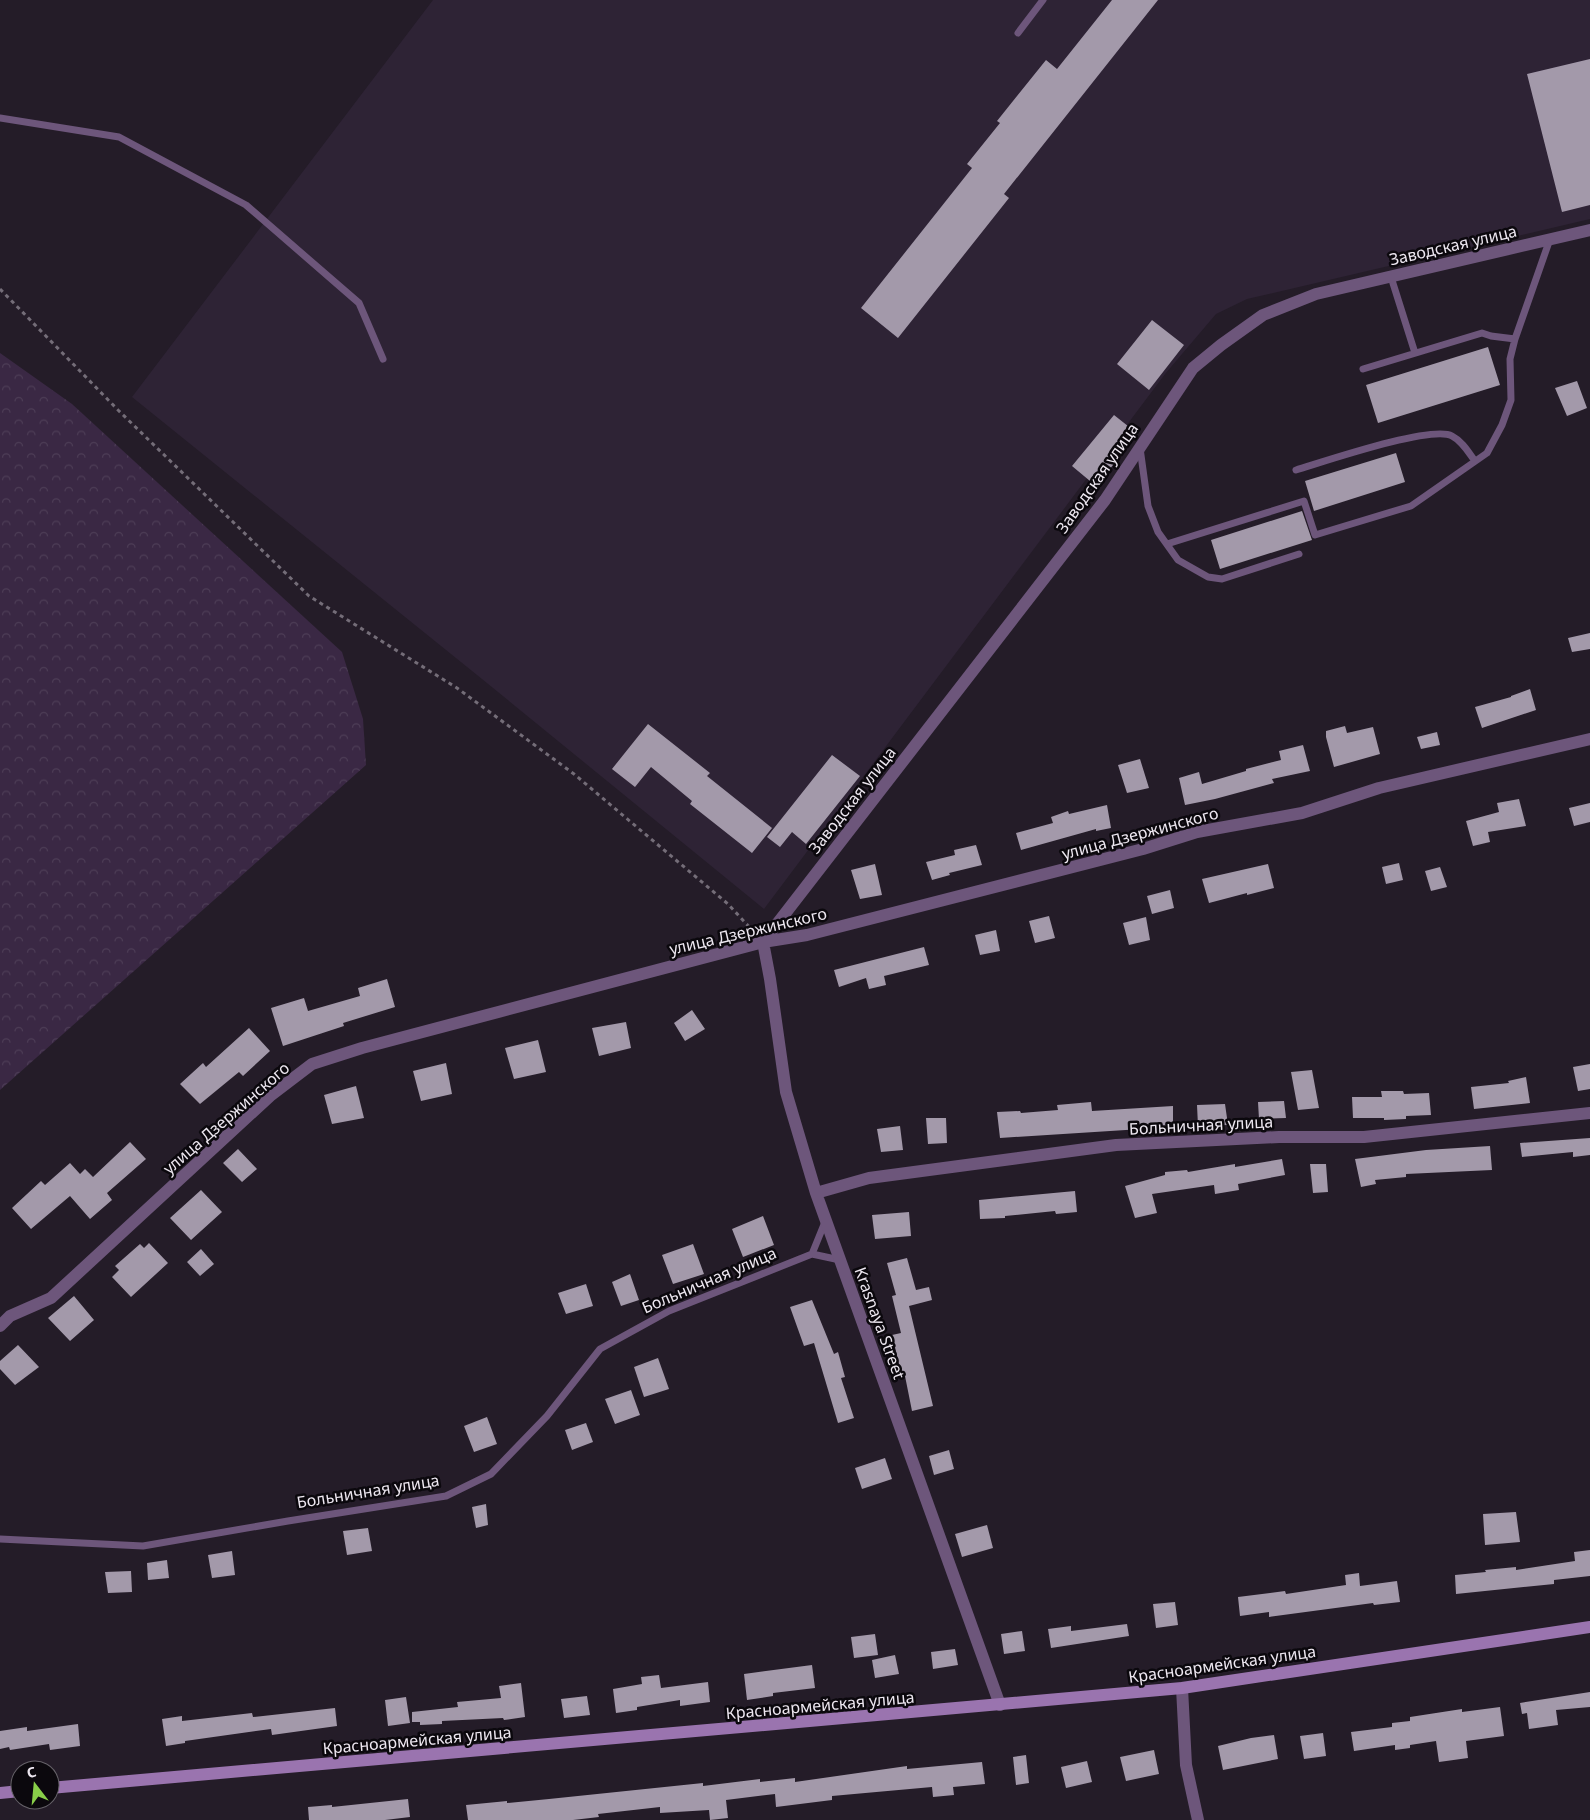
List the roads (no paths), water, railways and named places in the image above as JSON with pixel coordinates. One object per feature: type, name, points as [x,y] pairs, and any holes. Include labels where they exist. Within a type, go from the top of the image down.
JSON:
[{"type":"main road","name":"Красноармейская улица","points":[[60,1787],[1000,1706],[1182,1688],[1590,1627]]},
{"type":"street","name":"Заводская улица","points":[[762,942],[1105,500],[1193,368],[1221,345],[1263,316],[1316,294],[1590,230]]},
{"type":"street","name":"улица Дзержинского","points":[[0,1326],[10,1316],[52,1298],[270,1096],[312,1064],[362,1048],[762,942],[807,935],[1143,849],[1197,832],[1302,813],[1379,788],[1590,739]]},
{"type":"street","name":"Krasnaya Street","points":[[762,942],[770,979],[786,1092],[816,1193],[1000,1706]]},
{"type":"street","name":"Больничная улица","points":[[816,1193],[869,1178],[1116,1145],[1279,1137],[1364,1137],[1590,1113]]},
{"type":"street","points":[[1182,1688],[1186,1765],[1198,1820]]},
{"type":"lane","points":[[1018,33],[1043,0]]},
{"type":"lane","points":[[0,118],[119,137],[246,205],[359,303],[383,359]]},
{"type":"lane","points":[[1167,544],[1304,501],[1314,536],[1411,506],[1487,453],[1502,425],[1511,400],[1510,359],[1550,239]]},
{"type":"lane","points":[[1390,276],[1415,353]]},
{"type":"lane","points":[[1363,369],[1482,333],[1516,339]]},
{"type":"lane","points":[[1296,470],[1401,439],[1436,432],[1452,435],[1462,443],[1475,462]]},
{"type":"lane","points":[[1140,448],[1148,506],[1158,532],[1178,560],[1208,577],[1222,579],[1298,554]]},
{"type":"lane","points":[[826,1220],[812,1254],[840,1260]]},
{"type":"lane","name":"Больничная улица","points":[[0,1539],[143,1546],[288,1520],[446,1496],[491,1474],[547,1416],[600,1349],[669,1310],[812,1254]]}]
